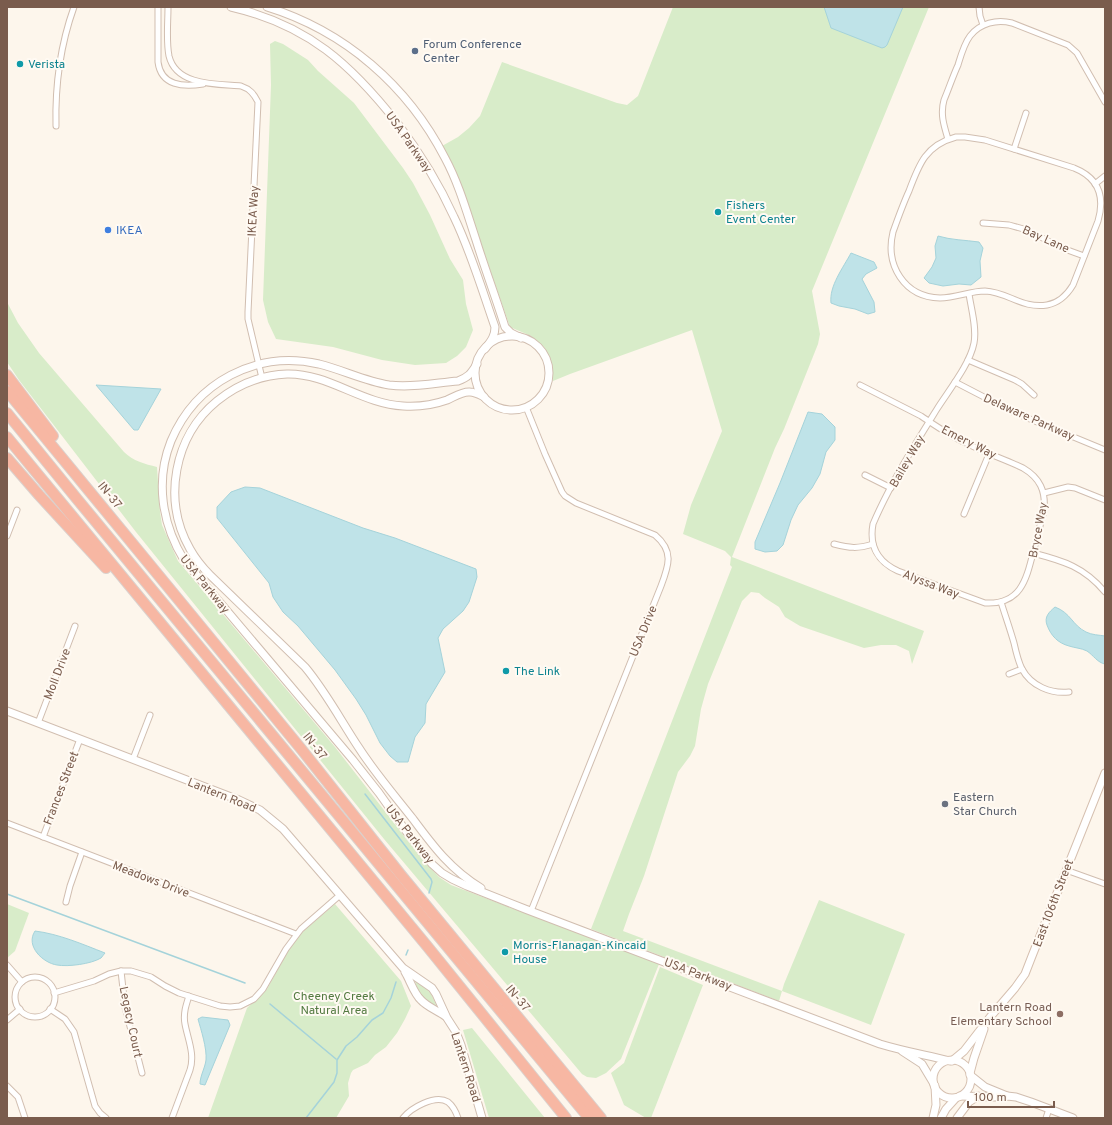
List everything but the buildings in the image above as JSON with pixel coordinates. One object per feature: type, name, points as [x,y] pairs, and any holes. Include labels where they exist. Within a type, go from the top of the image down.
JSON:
[{"type":"highway","points":[[7,375],[63,449],[72,468]]},
{"type":"highway","name":"IN-37","points":[[7,391],[72,468],[297,744],[401,875],[601,1118]]},
{"type":"highway","points":[[7,413],[92,518],[589,1118]]},
{"type":"highway","points":[[7,437],[427,946],[566,1118]]},
{"type":"highway","points":[[7,458],[39,495],[177,644]]},
{"type":"street","points":[[56,126],[56,94],[60,58],[74,7]]},
{"type":"street","name":"IKEA Way","points":[[158,7],[158,62],[162,75],[167,80],[180,85],[195,86],[206,84]]},
{"type":"street","name":"IKEA Way","points":[[168,7],[169,57],[177,71],[190,80],[206,84],[241,86],[251,91],[258,102],[248,318],[262,378]]},
{"type":"street","name":"USA Parkway","points":[[231,7],[278,22],[324,48],[358,77],[384,106],[428,167],[443,194],[469,252],[495,327],[492,340],[480,356],[477,364],[476,382],[480,392],[490,402],[504,409],[511,410],[526,407],[537,400],[545,389],[548,377],[545,358],[537,347],[527,340],[511,333],[505,327],[456,184],[434,137],[411,104],[383,74],[367,60],[343,43],[303,20],[267,7]]},
{"type":"street","points":[[979,7],[983,25]]},
{"type":"street","points":[[948,140],[942,117],[942,106],[944,100],[966,42],[971,35],[983,25],[992,22],[1006,22],[1068,45],[1077,53],[1105,102]]},
{"type":"street","points":[[1014,149],[1026,113]]},
{"type":"street","points":[[965,137],[1014,149],[1081,170],[1095,184],[1100,195],[1101,210],[1073,285],[1069,291],[1051,304],[1039,306],[1028,305],[992,292],[983,291],[942,298],[921,294],[914,290],[902,279],[894,266],[891,258],[891,241],[916,171],[922,160],[938,144],[948,140],[965,137]]},
{"type":"street","points":[[1095,184],[1105,176]]},
{"type":"street","name":"Bay Lane","points":[[983,223],[1009,225],[1027,230],[1062,248],[1084,256]]},
{"type":"street","name":"Bailey Way","points":[[873,544],[873,524],[891,488],[929,421],[968,360],[974,341],[974,324],[969,294]]},
{"type":"street","name":"USA Parkway","points":[[485,349],[499,339],[510,337],[521,338]]},
{"type":"street","points":[[968,360],[1015,380],[1034,395]]},
{"type":"street","name":"USA Parkway","points":[[477,364],[468,377],[458,381],[406,386],[372,381],[309,362],[285,361],[259,364],[234,373],[219,382],[203,394],[187,413],[176,431],[166,458],[162,486],[166,521],[174,542],[184,560],[353,760],[406,831],[432,864],[442,873],[467,886],[496,898],[875,1042],[900,1050],[951,1061]]},
{"type":"street","name":"USA Parkway","points":[[484,397],[469,391],[448,400],[430,404],[416,406],[396,405],[368,399],[326,381],[308,376],[288,374],[262,378],[236,388],[215,403],[193,427],[186,439],[177,466],[175,485],[176,511],[185,539],[193,554],[204,568],[300,662],[313,677],[328,698],[360,750],[442,857],[467,880],[496,898]]},
{"type":"street","name":"Delaware Parkway","points":[[954,382],[1013,412],[1105,450]]},
{"type":"street","name":"Emery Way","points":[[860,385],[929,421],[956,438],[989,454],[1010,462]]},
{"type":"street","name":"USA Drive","points":[[526,407],[556,481],[565,496],[576,503],[655,535],[666,547],[669,563],[530,911]]},
{"type":"street","points":[[964,514],[989,454]]},
{"type":"street","name":"Bryce Way","points":[[1001,602],[1020,590],[1026,579],[1045,505],[1044,493],[1040,483],[1030,472],[1010,462]]},
{"type":"street","points":[[865,475],[891,488]]},
{"type":"street","points":[[1044,493],[1068,487],[1075,488],[1105,500]]},
{"type":"street","points":[[7,536],[17,510]]},
{"type":"street","points":[[834,544],[848,548],[856,548],[873,544]]},
{"type":"street","name":"Alyssa Way","points":[[873,544],[878,556],[884,563],[898,571],[985,603],[1001,602]]},
{"type":"street","points":[[1033,553],[1058,559],[1074,566],[1091,578],[1105,592]]},
{"type":"street","points":[[1001,602],[1022,669],[1027,676],[1037,686],[1050,691],[1069,692]]},
{"type":"street","name":"Moll Drive","points":[[38,723],[75,626]]},
{"type":"street","points":[[1009,674],[1022,669]]},
{"type":"street","name":"Lantern Road","points":[[7,711],[239,800],[260,810],[274,821],[283,829],[403,968],[418,980],[432,988],[461,1044],[482,1118]]},
{"type":"street","points":[[133,759],[150,715]]},
{"type":"street","name":"Frances Street","points":[[43,837],[80,739]]},
{"type":"street","name":"East 106th Street","points":[[951,1061],[964,1051],[1015,988],[1026,970],[1105,773]]},
{"type":"street","name":"Meadows Drive","points":[[7,823],[296,934]]},
{"type":"street","points":[[66,902],[82,852]]},
{"type":"street","points":[[1066,870],[1105,884]]},
{"type":"street","points":[[54,993],[94,981],[109,974],[121,971],[131,971],[151,977],[175,991],[189,996],[226,1007],[240,1006],[255,998],[263,989],[296,934],[309,920],[340,895]]},
{"type":"street","points":[[7,965],[22,982]]},
{"type":"street","name":"Lantern Road","points":[[403,968],[419,998],[447,1018]]},
{"type":"street","name":"Legacy Court","points":[[121,971],[125,1007],[142,1073]]},
{"type":"street","points":[[32,977],[43,979],[54,989],[54,993],[55,1000],[50,1009],[42,1015],[35,1017],[25,1014],[16,1003],[15,996],[17,988],[28,978],[32,977]]},
{"type":"street","points":[[172,1118],[192,1062],[192,1048],[185,1020],[185,1011],[189,996]]},
{"type":"street","points":[[7,1020],[20,1009]]},
{"type":"street","points":[[50,1009],[66,1019],[74,1032],[95,1106],[100,1114],[106,1118]]},
{"type":"street","name":"East 106th Street","points":[[970,1074],[986,1023]]},
{"type":"street","name":"USA Parkway","points":[[900,1050],[922,1064],[934,1085]]},
{"type":"street","points":[[933,1118],[936,1105],[934,1078],[937,1069],[941,1064],[951,1061],[964,1065],[970,1074],[985,1087],[1073,1118]]},
{"type":"street","points":[[941,1118],[946,1109],[969,1088],[971,1082],[970,1074]]},
{"type":"street","points":[[934,1085],[938,1092],[949,1098],[1007,1096]]},
{"type":"street","points":[[7,1086],[18,1097],[25,1118]]},
{"type":"street","points":[[957,1118],[969,1102],[978,1096]]},
{"type":"street","points":[[403,1118],[408,1112],[421,1104],[435,1100],[445,1101],[452,1106],[458,1118]]},
{"type":"street","points":[[1046,1118],[1049,1109]]},
{"type":"green space","points":[[673,7],[929,7],[812,291],[820,334],[818,344],[732,557],[924,631],[912,664],[909,651],[896,645],[881,645],[864,648],[800,626],[785,617],[779,607],[759,593],[751,592],[742,601],[708,684],[701,709],[695,746],[690,756],[678,772],[644,876],[623,931],[782,991],[779,1001],[591,929],[732,567],[730,565],[731,557],[725,551],[683,534],[691,505],[722,431],[692,330],[553,381],[553,367],[544,347],[531,336],[510,327],[457,175],[442,146],[458,137],[480,116],[502,62],[617,103],[627,105],[638,96]]},
{"type":"green space","points":[[275,41],[283,44],[308,60],[318,71],[354,103],[403,168],[430,215],[450,259],[463,280],[466,304],[473,330],[466,347],[457,356],[446,363],[415,365],[382,360],[333,347],[276,339],[268,322],[263,300],[271,85],[270,44]]},
{"type":"green space","points":[[7,302],[18,323],[39,353],[124,452],[135,460],[157,467],[162,525],[178,561],[335,747],[422,859],[439,877],[451,885],[659,964],[621,1059],[606,1073],[596,1078],[587,1077],[582,1074],[384,839],[136,532],[19,380],[7,362]]},
{"type":"green space","points":[[819,900],[905,934],[871,1025],[782,991]]},
{"type":"green space","points":[[7,904],[29,913],[15,951],[7,958]]},
{"type":"green space","name":"Cheeney Creek Natural Area","points":[[335,904],[401,981],[411,1006],[397,1033],[386,1047],[375,1055],[368,1063],[353,1070],[348,1083],[349,1096],[336,1118],[208,1118],[247,1008],[267,989],[288,951],[300,934]]},
{"type":"green space","points":[[660,967],[703,985],[651,1118],[646,1118],[624,1105],[611,1073],[624,1063]]},
{"type":"green space","points":[[415,981],[429,991],[437,1007],[429,1003],[423,997]]},
{"type":"green space","points":[[472,1028],[545,1118],[489,1118],[463,1030]]},
{"type":"water","points":[[824,7],[903,7],[887,45],[882,48],[831,28]]},
{"type":"water","points":[[938,236],[979,242],[983,248],[980,261],[981,277],[971,285],[959,284],[943,286],[929,283],[924,278],[932,267],[936,258],[935,246]]},
{"type":"water","points":[[851,253],[874,262],[877,268],[866,274],[862,279],[874,302],[875,312],[868,314],[831,303],[834,284]]},
{"type":"water","points":[[96,385],[161,389],[138,430],[134,430]]},
{"type":"water","points":[[808,412],[822,414],[835,427],[835,440],[826,452],[820,474],[812,488],[798,505],[791,520],[783,545],[777,551],[765,552],[755,549],[755,542]]},
{"type":"water","points":[[245,487],[260,488],[363,528],[395,538],[476,569],[477,577],[469,602],[463,611],[443,629],[438,638],[445,672],[426,704],[425,723],[415,737],[408,762],[397,762],[390,756],[380,743],[356,699],[335,670],[298,626],[283,612],[273,597],[269,583],[217,518],[217,507],[231,492]]},
{"type":"water","points":[[1055,607],[1065,612],[1081,629],[1086,632],[1105,636],[1105,664],[1098,661],[1087,651],[1065,645],[1053,636],[1046,620],[1049,613]]},
{"type":"water","points":[[35,931],[62,937],[105,953],[101,958],[86,963],[67,966],[52,964],[41,957],[34,948],[32,937]]},
{"type":"water","points":[[202,1017],[228,1020],[230,1025],[205,1085],[200,1084],[206,1060],[205,1045],[198,1019]]},
{"type":"waterway","points":[[365,794],[431,879],[432,882],[429,893]]},
{"type":"waterway","points":[[7,894],[245,983]]},
{"type":"waterway","points":[[406,955],[408,950]]},
{"type":"waterway","points":[[306,1118],[334,1082],[337,1073],[337,1060],[346,1046],[357,1037],[372,1020],[383,1013],[391,998],[396,982]]},
{"type":"waterway","points":[[270,1004],[336,1059]]},
{"type":"place","name":"Forum Conference Center","points":[[415,51]]},
{"type":"place","name":"Verista","points":[[20,64]]},
{"type":"place","name":"Fishers Event Center","points":[[718,212]]},
{"type":"place","name":"IKEA","points":[[108,230]]},
{"type":"place","name":"The Link","points":[[506,671]]},
{"type":"place","name":"Eastern Star Church","points":[[945,804]]},
{"type":"place","name":"Morris-Flanagan-Kincaid House","points":[[505,952]]},
{"type":"place","name":"Lantern Road Elementary School","points":[[1060,1014]]}]
